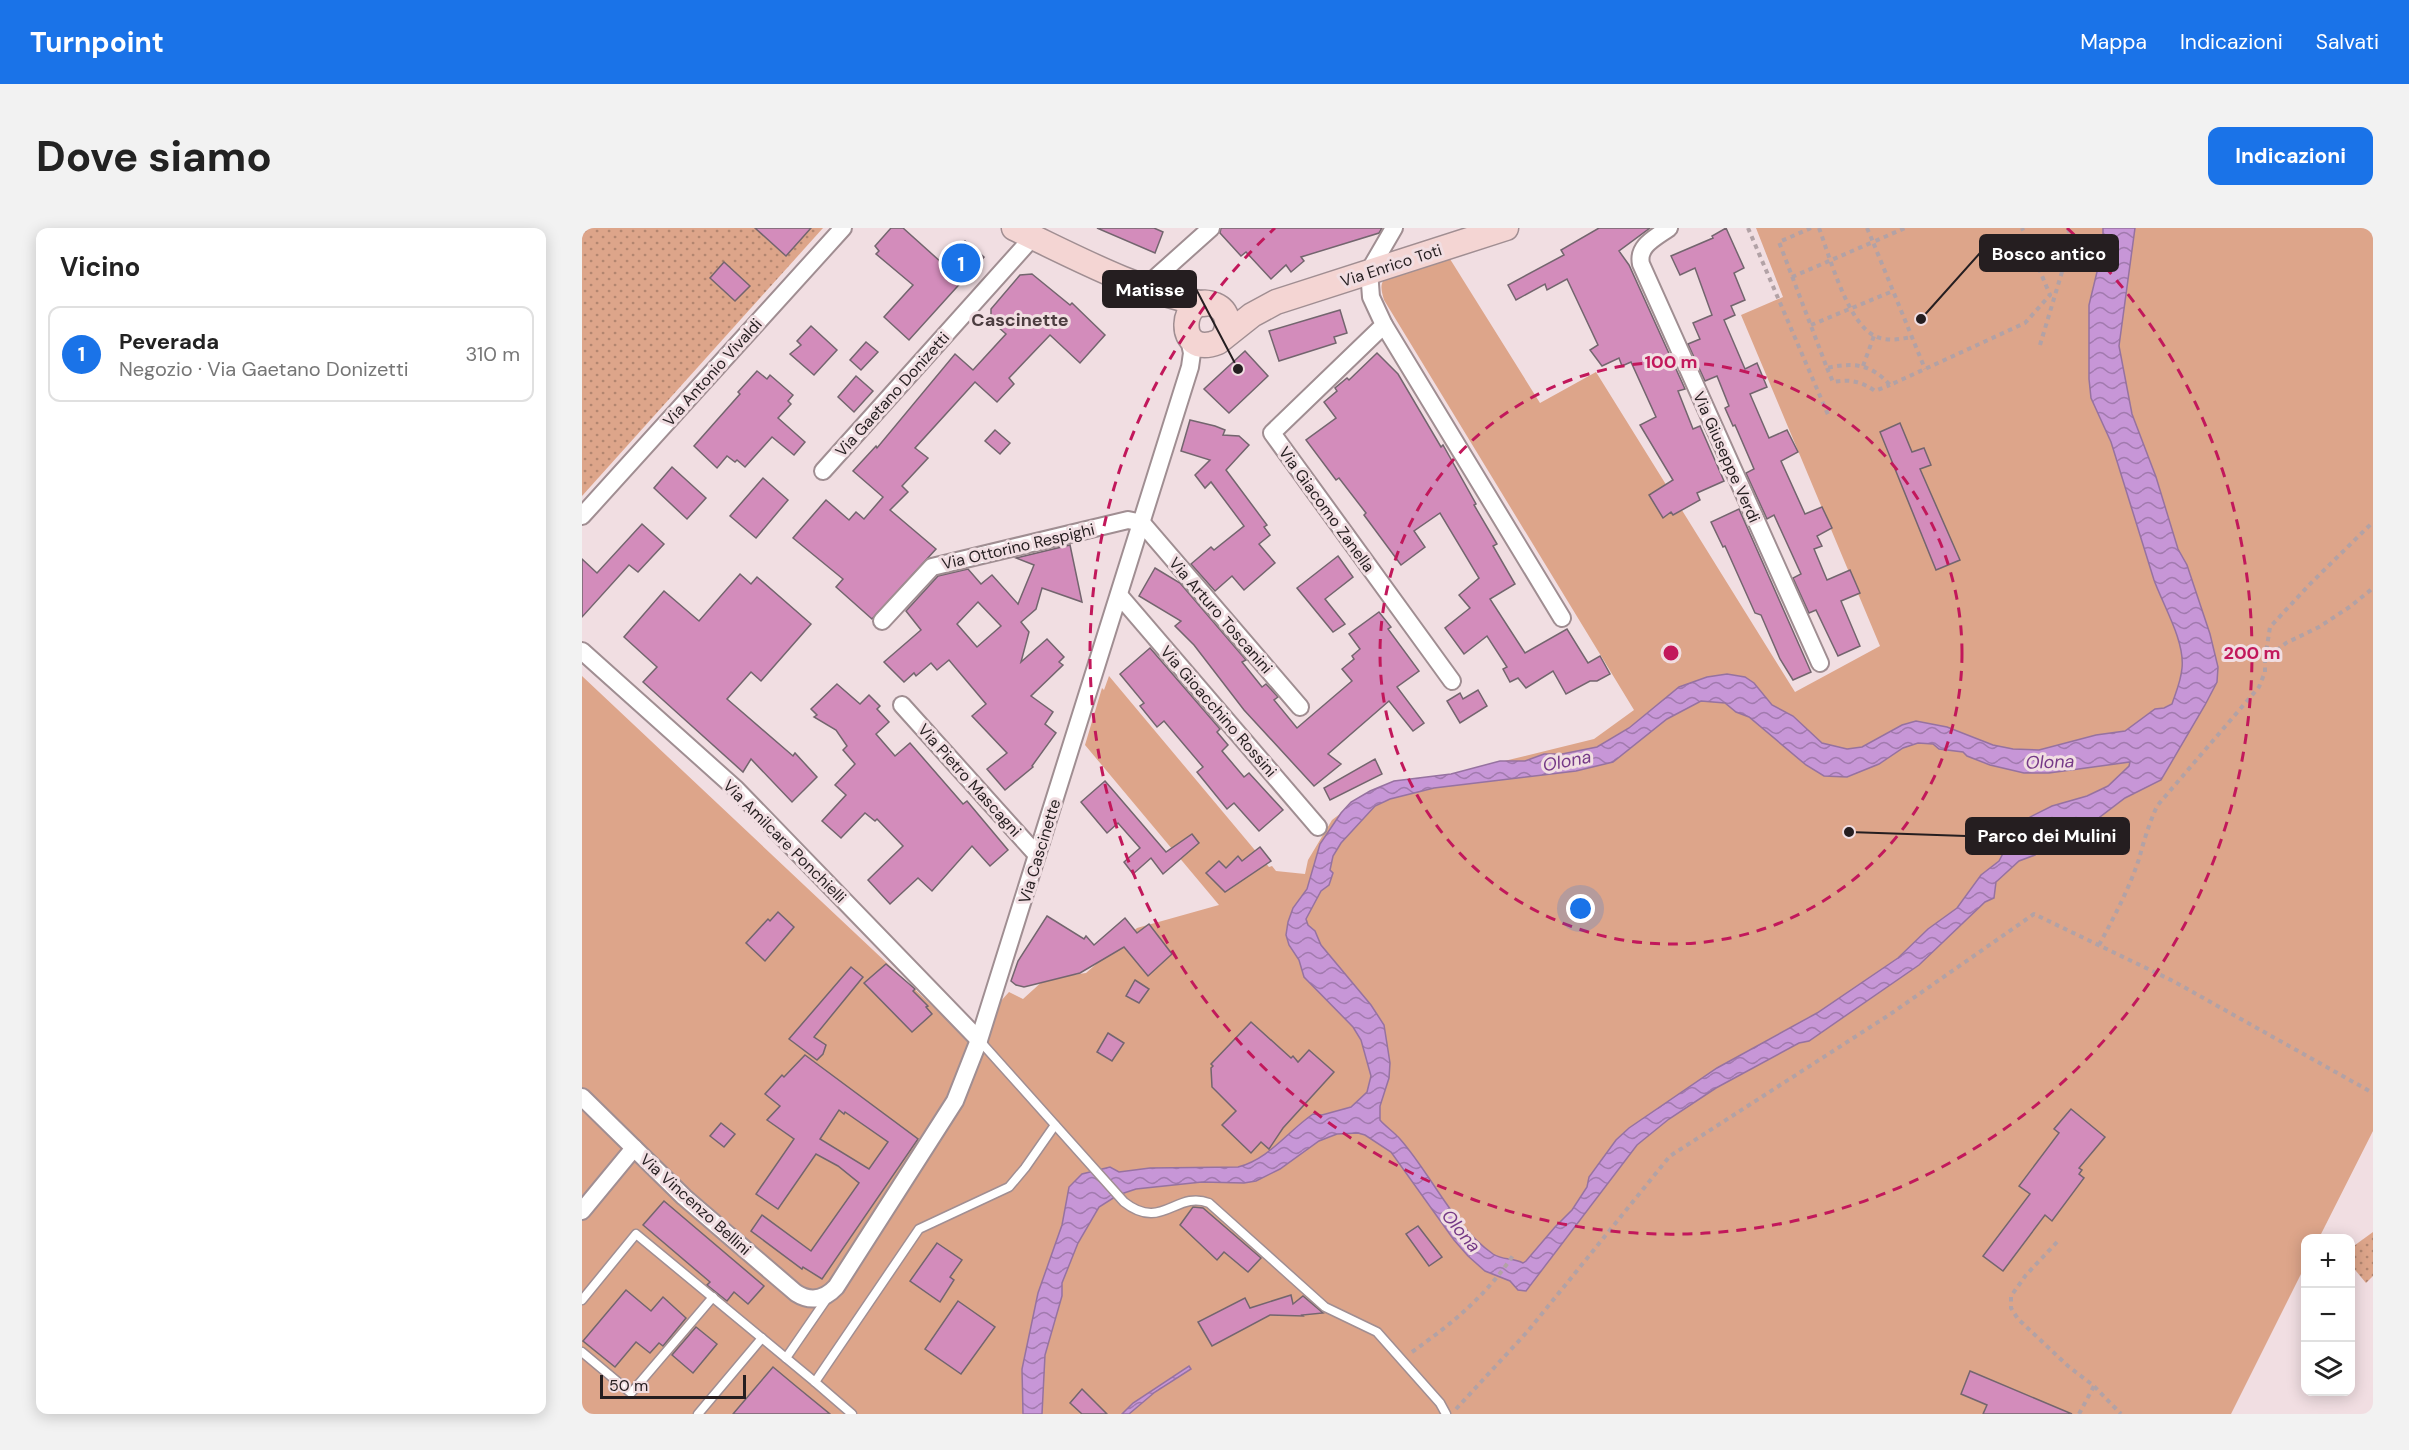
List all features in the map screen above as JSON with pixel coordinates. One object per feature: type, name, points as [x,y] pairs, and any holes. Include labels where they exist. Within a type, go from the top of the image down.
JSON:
[{"type":"street","name":"Via Antonio Vivaldi","points":[[582,516],[843,228]]},
{"type":"street","points":[[1144,288],[1211,228]]},
{"type":"street","points":[[1394,228],[1369,271],[1371,297],[1384,325],[1562,618]]},
{"type":"street","name":"Via Enrico Toti","points":[[1220,340],[1252,315],[1276,302],[1506,228]]},
{"type":"street","name":"Via Giuseppe Verdi","points":[[1669,228],[1641,250],[1639,257],[1641,264],[1820,663]]},
{"type":"street","name":"Via Enrico Toti","points":[[1023,232],[1144,288],[1171,297],[1232,307],[1276,302]]},
{"type":"street","name":"Via Gaetano Donizetti","points":[[823,471],[1023,232]]},
{"type":"street","name":"Via Enrico Toti","points":[[1144,288],[1172,309],[1187,333]]},
{"type":"street","points":[[1207,304],[1221,309],[1227,320],[1226,332],[1220,340],[1211,345],[1198,343],[1187,333],[1186,326],[1189,313],[1193,308],[1207,304]]},
{"type":"street","name":"Via Giacomo Zanella","points":[[1384,325],[1272,433],[1452,681]]},
{"type":"street","name":"Via Cascinette","points":[[817,1299],[824,1297],[836,1287],[955,1101],[979,1040],[1190,367],[1192,353],[1187,333]]},
{"type":"street","name":"Via Cascinette","points":[[1190,367],[1204,350],[1220,340]]},
{"type":"street","name":"Via Ottorino Respighi","points":[[882,621],[932,567],[1128,520],[1142,523]]},
{"type":"street","name":"Via Arturo Toscanini","points":[[1142,523],[1300,707]]},
{"type":"street","name":"Via Gioacchino Rossini","points":[[1119,595],[1318,827]]},
{"type":"street","name":"Via Amilcare Ponchielli","points":[[582,651],[736,789],[979,1040]]},
{"type":"street","name":"Via Pietro Mascagni","points":[[902,705],[1037,855]]},
{"type":"street","name":"Via Vincenzo Bellini","points":[[582,1097],[684,1197],[796,1293],[809,1299],[817,1299]]},
{"type":"street","points":[[582,1211],[634,1148]]},
{"type":"lane","points":[[979,1040],[1124,1202],[1143,1213],[1162,1212],[1191,1201],[1200,1200],[1209,1203],[1325,1307],[1377,1332],[1440,1403],[1446,1414]]},
{"type":"lane","points":[[815,1382],[919,1229],[1009,1187],[1054,1125]]},
{"type":"lane","points":[[582,1300],[636,1234],[851,1414]]},
{"type":"lane","points":[[786,1358],[836,1287]]},
{"type":"lane","points":[[582,1352],[632,1393],[712,1297]]},
{"type":"lane","points":[[698,1414],[762,1338]]},
{"type":"path","points":[[1748,228],[1829,417]]},
{"type":"path","points":[[1811,228],[1779,242],[1810,325],[1833,382],[1856,381],[1875,391],[2025,323],[2050,295],[2022,228]]},
{"type":"path","points":[[1819,228],[1851,308],[1861,325],[1874,336],[1893,340],[1912,337]]},
{"type":"path","points":[[1867,228],[1925,369]]},
{"type":"path","points":[[1792,277],[1905,228]]},
{"type":"path","points":[[2040,345],[2071,242],[2068,228]]},
{"type":"path","points":[[1810,325],[1893,291]]},
{"type":"path","points":[[1863,366],[1874,336]]},
{"type":"path","points":[[1827,368],[1845,364],[1863,366],[1879,373],[1890,385]]},
{"type":"path","points":[[2099,945],[2123,900],[2139,860],[2146,829],[2157,806],[2259,687],[2265,672],[2270,627],[2373,522]]},
{"type":"path","points":[[2265,660],[2286,643],[2319,627],[2351,606],[2373,588]]},
{"type":"path","points":[[1452,1414],[1528,1330],[1670,1156],[1889,1015],[2034,914],[2174,981],[2373,1093]]},
{"type":"path","points":[[2057,1242],[2016,1288],[2011,1296],[2011,1308],[2018,1319],[2068,1366],[2094,1386],[2121,1414]]},
{"type":"path","points":[[1401,1359],[1458,1320],[1498,1278],[1514,1254]]},
{"type":"path","points":[[2079,1414],[2094,1386]]},
{"type":"shaded area","points":[[582,228],[823,228],[582,496]]},
{"type":"shaded area","points":[[1756,228],[2373,228],[2373,1131],[2321,1234],[2301,1234],[2301,1274],[2231,1414],[582,1414],[582,676],[958,1030],[982,1022],[1009,992],[1023,999],[1045,979],[1086,973],[1137,928],[1219,905],[1085,745],[1102,688],[1104,690],[1109,676],[1269,867],[1272,866],[1276,871],[1305,874],[1308,860],[1332,820],[1370,791],[1394,781],[1451,774],[1594,739],[1634,710],[1384,300],[1382,286],[1388,275],[1450,259],[1540,403],[1596,372],[1795,692],[1880,646],[1741,315],[1783,297]]},
{"type":"shaded area","points":[[2373,1232],[2373,1276],[2366,1283],[2355,1270],[2355,1245]]},
{"type":"water","name":"Olona","points":[[2103,228],[2135,228],[2119,346],[2132,414],[2156,477],[2178,549],[2187,565],[2210,634],[2218,667],[2217,682],[2161,780],[2125,798],[2088,826],[2074,829],[2035,855],[2019,861],[1996,882],[1994,898],[1985,902],[1919,965],[1809,1041],[1799,1043],[1716,1088],[1669,1119],[1637,1145],[1526,1291],[1518,1290],[1510,1281],[1485,1271],[1468,1256],[1391,1152],[1358,1133],[1337,1134],[1319,1141],[1280,1169],[1256,1181],[1202,1182],[1136,1189],[1118,1195],[1099,1207],[1078,1243],[1062,1283],[1062,1296],[1045,1355],[1042,1414],[1023,1414],[1022,1369],[1038,1293],[1062,1225],[1069,1187],[1082,1174],[1110,1167],[1119,1172],[1150,1168],[1238,1167],[1259,1158],[1313,1114],[1322,1115],[1351,1107],[1367,1092],[1371,1076],[1361,1040],[1353,1027],[1304,977],[1299,960],[1289,945],[1286,935],[1293,908],[1307,889],[1320,844],[1351,802],[1394,781],[1451,774],[1500,761],[1525,761],[1544,754],[1562,754],[1597,747],[1629,728],[1679,687],[1707,677],[1727,674],[1745,677],[1754,683],[1772,705],[1793,716],[1822,743],[1847,749],[1862,747],[1902,725],[1916,721],[1947,727],[1993,745],[2013,749],[2039,750],[2096,735],[2125,731],[2155,709],[2172,704],[2181,673],[2180,646],[2173,623],[2154,580],[2111,442],[2091,398],[2089,305],[2103,247]],"holes":[[[1701,701],[1725,703],[1736,712],[1749,717],[1806,765],[1824,776],[1847,777],[1879,764],[1903,748],[1918,743],[1933,744],[1939,749],[1963,752],[1967,756],[1990,765],[2024,773],[2049,773],[2130,762],[2129,766],[2108,786],[2087,796],[2052,806],[2030,817],[2010,840],[1999,861],[1981,875],[1957,908],[1928,929],[1898,958],[1817,1013],[1717,1068],[1629,1128],[1616,1140],[1589,1177],[1587,1187],[1572,1210],[1526,1261],[1523,1263],[1496,1256],[1466,1229],[1412,1153],[1380,1120],[1380,1106],[1389,1078],[1390,1063],[1384,1025],[1371,1005],[1321,945],[1306,919],[1321,891],[1329,885],[1333,873],[1330,870],[1333,856],[1341,843],[1375,806],[1390,799],[1434,788],[1576,771],[1613,762],[1667,719]]]},
{"type":"water","points":[[1189,1366],[1191,1369],[1155,1392],[1129,1414],[1122,1414],[1133,1403]]},
{"type":"building","points":[[755,228],[811,228],[786,256]]},
{"type":"building","points":[[891,228],[903,228],[942,263],[965,241],[984,257],[909,340],[884,317],[913,285],[876,254],[879,251],[875,246]]},
{"type":"building","points":[[1097,228],[1154,228],[1163,232],[1155,253]]},
{"type":"building","points":[[1221,228],[1382,228],[1379,233],[1301,257],[1304,261],[1291,272],[1286,265],[1271,279],[1246,252],[1241,256],[1220,233]]},
{"type":"building","points":[[1599,228],[1650,228],[1619,251],[1629,265],[1685,389],[1678,391],[1693,429],[1700,426],[1724,481],[1697,493],[1700,500],[1673,515],[1671,512],[1663,518],[1649,495],[1673,480],[1640,425],[1656,417],[1631,362],[1622,366],[1619,358],[1602,366],[1590,350],[1598,345],[1567,279],[1547,290],[1545,284],[1516,300],[1508,285],[1564,255],[1561,250]]},
{"type":"building","points":[[1726,228],[1744,268],[1734,273],[1745,300],[1731,306],[1735,315],[1724,320],[1745,369],[1757,363],[1767,387],[1750,394],[1769,438],[1787,430],[1798,452],[1781,461],[1805,514],[1822,507],[1832,528],[1817,536],[1822,546],[1814,549],[1827,580],[1850,570],[1860,593],[1841,601],[1860,646],[1838,656],[1816,610],[1809,613],[1793,578],[1801,574],[1774,515],[1767,519],[1746,473],[1754,469],[1725,408],[1729,406],[1717,376],[1705,381],[1688,344],[1700,339],[1693,323],[1712,315],[1695,268],[1680,275],[1671,256],[1713,238],[1712,236]]},
{"type":"building","points":[[724,262],[750,286],[735,301],[710,278]]},
{"type":"building","points":[[1032,274],[1070,305],[1072,303],[1105,335],[1080,363],[1050,335],[1009,378],[1014,384],[997,402],[975,382],[915,448],[928,458],[902,486],[908,492],[890,510],[936,549],[872,619],[836,587],[843,579],[793,538],[826,500],[849,520],[856,512],[864,519],[883,497],[853,471],[876,446],[877,448],[955,354],[973,370],[1006,334],[991,321],[991,309],[1020,275]]},
{"type":"building","points":[[1340,310],[1347,333],[1334,337],[1336,343],[1279,361],[1269,331]]},
{"type":"building","points":[[811,326],[837,350],[814,375],[790,354],[801,345],[797,341]]},
{"type":"building","points":[[866,342],[878,352],[861,370],[850,360]]},
{"type":"building","points":[[1245,351],[1268,376],[1229,413],[1204,389]]},
{"type":"building","points":[[1377,353],[1398,374],[1441,447],[1443,445],[1497,544],[1493,546],[1515,584],[1490,599],[1525,653],[1567,629],[1588,663],[1600,656],[1610,674],[1597,681],[1590,681],[1566,694],[1553,671],[1526,688],[1518,678],[1510,682],[1503,669],[1507,667],[1487,636],[1464,654],[1445,628],[1470,608],[1459,595],[1479,578],[1440,513],[1414,531],[1425,547],[1401,565],[1364,515],[1366,513],[1339,478],[1336,480],[1306,440],[1336,418],[1324,402],[1337,391],[1335,388],[1347,378],[1349,380]]},
{"type":"building","points":[[757,371],[767,379],[770,375],[793,395],[788,401],[791,404],[778,418],[805,442],[794,455],[772,437],[745,467],[737,460],[735,462],[727,456],[717,468],[694,446]]},
{"type":"building","points":[[856,376],[873,391],[854,412],[838,397]]},
{"type":"building","points":[[1190,420],[1225,430],[1223,435],[1239,436],[1249,445],[1226,470],[1267,525],[1264,527],[1270,535],[1259,544],[1275,563],[1244,590],[1232,576],[1215,591],[1191,564],[1211,547],[1214,550],[1244,526],[1211,482],[1205,488],[1195,475],[1210,460],[1181,451]]},
{"type":"building","points":[[1900,423],[1912,452],[1924,448],[1931,465],[1920,469],[1960,560],[1936,570],[1880,432]]},
{"type":"building","points":[[995,430],[1010,443],[1000,454],[985,441]]},
{"type":"building","points":[[672,467],[706,498],[687,519],[654,488]]},
{"type":"building","points":[[763,478],[788,500],[756,538],[730,516]]},
{"type":"building","points":[[1739,509],[1811,672],[1793,680],[1780,659],[1761,615],[1755,613],[1725,546],[1723,547],[1711,522]]},
{"type":"building","points":[[642,524],[664,544],[638,572],[629,565],[582,617],[582,559],[597,573]]},
{"type":"building","points":[[1070,545],[1082,602],[1042,588],[1036,609],[1021,622],[1029,632],[1021,662],[1047,639],[1064,657],[1059,662],[1063,665],[1031,696],[1053,712],[1045,724],[1056,733],[1033,767],[1005,790],[987,769],[1007,753],[972,716],[986,704],[949,660],[937,670],[931,663],[916,676],[914,673],[904,682],[884,662],[921,630],[906,611],[938,576],[968,569],[981,584],[992,575],[1018,604],[1034,565],[1016,558]],"holes":[[[978,602],[1001,626],[977,647],[957,624]]]},
{"type":"building","points":[[1338,556],[1353,577],[1325,599],[1345,624],[1333,632],[1297,588]]},
{"type":"building","points":[[1155,568],[1180,583],[1246,660],[1242,662],[1262,687],[1266,684],[1278,697],[1274,700],[1297,728],[1352,681],[1342,669],[1354,659],[1352,656],[1360,649],[1349,634],[1379,612],[1391,627],[1388,629],[1419,671],[1397,687],[1424,723],[1413,731],[1389,701],[1328,754],[1341,764],[1314,786],[1244,710],[1194,645],[1175,626],[1181,621],[1139,596]]},
{"type":"building","points":[[740,574],[751,584],[757,577],[811,624],[761,681],[751,672],[727,699],[793,756],[795,753],[817,777],[792,802],[751,759],[743,772],[643,682],[657,667],[624,637],[664,591],[699,621]]},
{"type":"building","points":[[1150,648],[1220,729],[1217,732],[1228,745],[1222,751],[1244,777],[1249,773],[1283,810],[1259,831],[1234,803],[1227,809],[1197,772],[1203,767],[1164,721],[1157,727],[1140,706],[1144,703],[1120,674]]},
{"type":"building","points":[[837,684],[860,704],[869,695],[880,706],[877,709],[889,722],[876,734],[895,756],[910,743],[963,804],[967,801],[1008,850],[990,866],[972,846],[932,891],[918,878],[890,904],[868,880],[903,846],[877,819],[875,821],[865,813],[841,838],[822,821],[846,795],[835,785],[855,764],[843,750],[847,746],[836,730],[814,717],[817,715],[811,709]]},
{"type":"building","points":[[1478,690],[1487,706],[1460,723],[1447,701],[1460,693],[1463,699]]},
{"type":"building","points":[[1375,759],[1382,774],[1330,800],[1324,788]]},
{"type":"building","points":[[1105,781],[1166,852],[1192,834],[1199,843],[1163,874],[1151,858],[1133,874],[1124,862],[1140,848],[1118,823],[1107,833],[1081,802]]},
{"type":"building","points":[[1260,847],[1271,861],[1225,892],[1206,873],[1219,861],[1226,868],[1238,856],[1242,861]]},
{"type":"building","points":[[778,912],[794,927],[765,961],[746,943],[768,919],[770,921]]},
{"type":"building","points":[[1047,916],[1084,939],[1086,936],[1094,945],[1125,918],[1137,933],[1149,924],[1172,954],[1148,976],[1124,947],[1080,973],[1024,987],[1016,985],[1011,981],[1018,961]]},
{"type":"building","points":[[886,964],[915,989],[913,991],[928,1006],[926,1007],[932,1014],[912,1032],[864,983]]},
{"type":"building","points":[[851,967],[863,977],[814,1037],[826,1045],[823,1054],[817,1060],[789,1039]]},
{"type":"building","points":[[1135,980],[1149,989],[1139,1003],[1126,996]]},
{"type":"building","points":[[1251,1022],[1291,1058],[1293,1056],[1298,1062],[1309,1050],[1334,1072],[1283,1128],[1269,1149],[1261,1142],[1251,1153],[1222,1125],[1236,1111],[1212,1087],[1211,1068],[1213,1066],[1211,1064]]},
{"type":"building","points":[[1108,1033],[1124,1043],[1112,1061],[1097,1052]]},
{"type":"building","points":[[805,1055],[918,1139],[822,1279],[803,1267],[802,1269],[751,1231],[762,1215],[811,1251],[859,1183],[838,1166],[816,1154],[778,1209],[756,1194],[794,1139],[767,1120],[780,1106],[765,1094],[782,1075],[784,1077]],"holes":[[[839,1110],[844,1114],[845,1112],[888,1142],[869,1169],[820,1139]]]},
{"type":"building","points":[[2071,1109],[2105,1137],[2079,1168],[2082,1170],[2079,1174],[2084,1178],[2052,1221],[2045,1215],[2003,1271],[1983,1256],[2030,1194],[2019,1186],[2059,1133],[2054,1129]]},
{"type":"building","points":[[721,1123],[735,1134],[724,1147],[710,1136]]},
{"type":"building","points":[[664,1201],[764,1286],[748,1304],[734,1292],[727,1301],[707,1285],[710,1282],[643,1225]]},
{"type":"building","points":[[1193,1207],[1203,1208],[1261,1258],[1248,1272],[1224,1252],[1217,1260],[1180,1225]]},
{"type":"building","points":[[1418,1226],[1442,1257],[1429,1266],[1406,1234]]},
{"type":"building","points":[[937,1243],[962,1260],[950,1277],[954,1280],[940,1302],[910,1281]]},
{"type":"building","points":[[626,1290],[651,1311],[663,1297],[686,1318],[663,1346],[659,1343],[650,1353],[636,1342],[615,1367],[583,1341]]},
{"type":"building","points":[[1291,1295],[1293,1304],[1303,1296],[1323,1313],[1303,1316],[1270,1315],[1212,1346],[1198,1322],[1245,1298],[1250,1308]]},
{"type":"building","points":[[958,1301],[995,1327],[961,1374],[925,1349]]},
{"type":"building","points":[[696,1327],[717,1344],[693,1373],[672,1355]]},
{"type":"building","points":[[773,1367],[797,1387],[830,1414],[733,1414]]},
{"type":"building","points":[[1970,1371],[2072,1414],[1983,1414],[1987,1405],[1961,1394]]},
{"type":"building","points":[[1082,1389],[1107,1414],[1082,1414],[1070,1403]]},
{"type":"place","name":"Peverada","points":[[961,263]]},
{"type":"place","name":"Bosco antico","points":[[1921,319]]},
{"type":"place","name":"Matisse","points":[[1238,369]]},
{"type":"place","name":"Parco dei Mulini","points":[[1849,832]]},
{"type":"district","name":"Cascinette","points":[[1020,320]]}]
